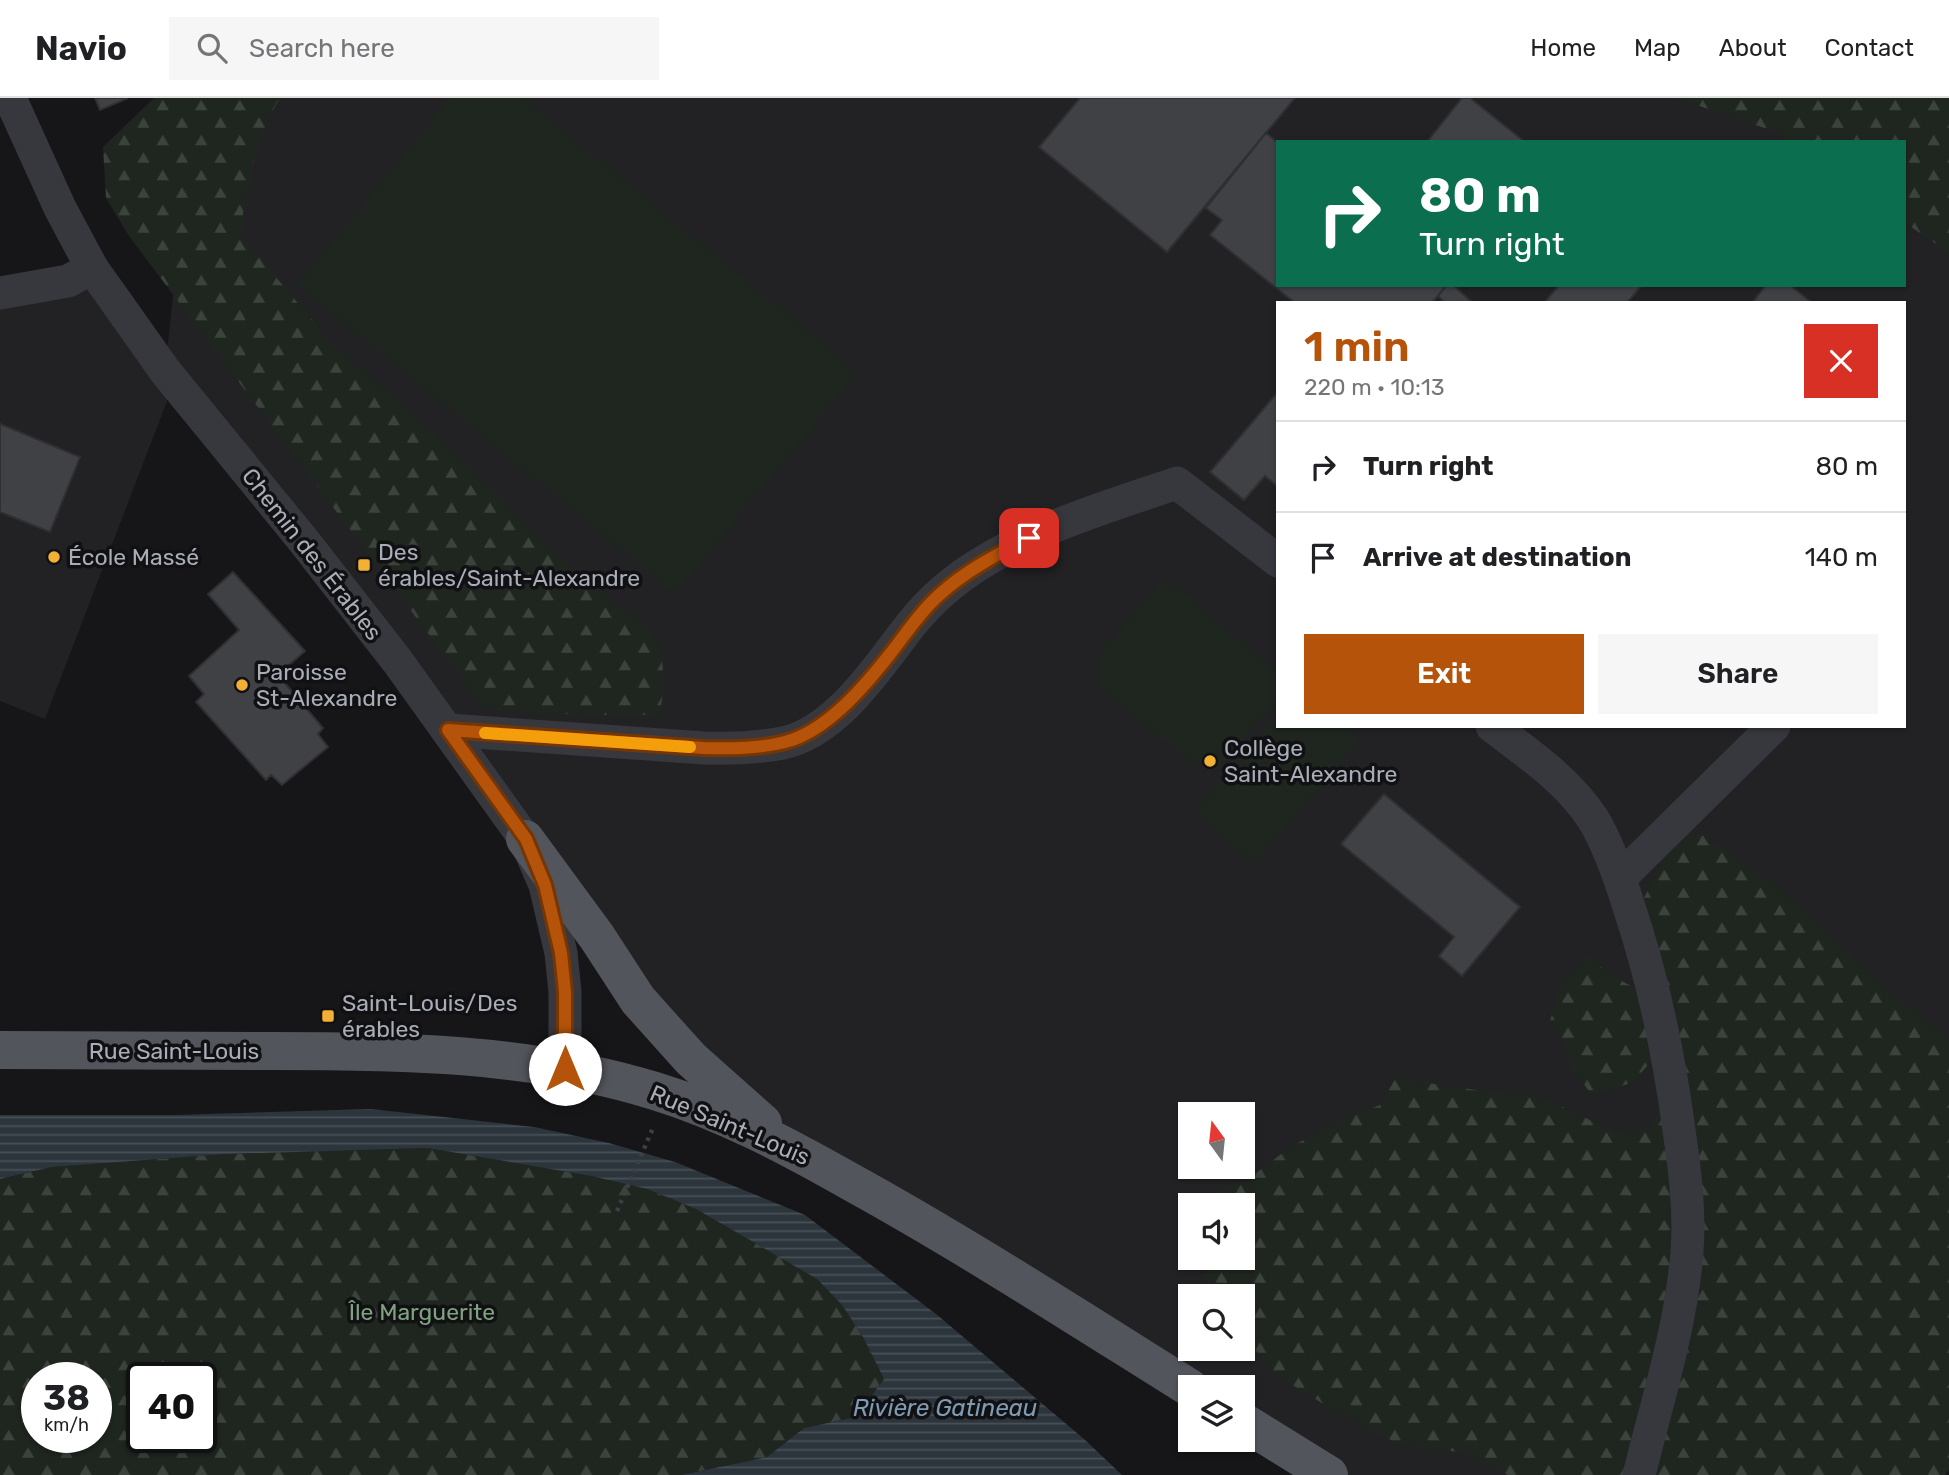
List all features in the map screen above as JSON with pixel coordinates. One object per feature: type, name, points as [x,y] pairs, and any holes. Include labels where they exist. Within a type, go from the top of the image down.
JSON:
[{"type":"main road","points":[[526,839],[647,1010],[691,1059],[797,1152]]},
{"type":"main road","name":"Rue Saint-Louis","points":[[0,1050],[389,1051],[474,1056],[565,1069],[658,1091],[726,1118],[797,1152],[914,1217],[1178,1381]]},
{"type":"main road","points":[[1255,1429],[1329,1475]]},
{"type":"street","name":"Chemin des Érables","points":[[10,98],[60,208],[92,268],[165,370],[303,540],[448,730],[526,839],[545,885],[561,953],[565,992],[565,1069]]},
{"type":"street","points":[[0,293],[68,281],[92,268]]},
{"type":"street","points":[[448,730],[704,748],[738,749],[785,742],[808,733],[857,693],[937,596],[962,576],[1029,538],[1076,518],[1177,483],[1276,559]]},
{"type":"street","points":[[1495,728],[1568,785],[1594,820],[1620,878],[1653,991],[1674,1090],[1688,1194],[1687,1252],[1679,1311],[1639,1475]]},
{"type":"street","points":[[1620,878],[1772,728]]},
{"type":"path","points":[[617,1211],[643,1153]]},
{"type":"shaded area","name":"Collège Saint-Alexandre","points":[[202,98],[1949,98],[1949,1469],[1945,1475],[1329,1475],[1255,1429],[1255,1375],[1178,1375],[1178,1381],[914,1217],[691,1059],[174,383],[45,719],[0,701],[0,293],[92,268],[165,369],[182,213]]},
{"type":"green space","points":[[154,98],[280,98],[258,147],[240,235],[331,342],[464,461],[551,549],[615,606],[646,625],[661,650],[664,682],[660,715],[584,715],[485,709],[129,236],[106,198],[103,147]]},
{"type":"green space","points":[[450,98],[524,98],[858,372],[675,594],[297,285]]},
{"type":"green space","points":[[1676,98],[1949,98],[1949,253],[1906,223],[1906,140],[1788,140],[1779,133]]},
{"type":"green space","points":[[1161,581],[1181,589],[1276,672],[1276,702],[1221,765],[1189,761],[1099,687],[1097,657]]},
{"type":"green space","points":[[1276,714],[1276,728],[1350,728],[1357,743],[1259,859],[1245,857],[1203,820],[1199,807]]},
{"type":"green space","points":[[1687,834],[1704,836],[1778,888],[1891,992],[1949,1040],[1949,1469],[1945,1475],[1508,1475],[1465,1453],[1399,1444],[1340,1414],[1276,1375],[1255,1350],[1255,1284],[1208,1284],[1204,1275],[1203,1270],[1255,1270],[1255,1193],[1217,1193],[1221,1189],[1245,1180],[1255,1180],[1255,1174],[1292,1146],[1380,1105],[1396,1077],[1451,1087],[1545,1098],[1614,1132],[1648,1129],[1674,1090],[1653,1060],[1631,1083],[1592,1095],[1571,1067],[1561,1036],[1550,1021],[1562,981],[1588,955],[1610,975],[1637,989],[1640,906],[1666,854]]},
{"type":"green space","name":"Île Marguerite","points":[[428,1148],[591,1176],[647,1189],[696,1209],[817,1279],[842,1305],[863,1337],[884,1379],[856,1417],[804,1428],[767,1457],[681,1475],[0,1475],[0,1179],[52,1167],[226,1154]]},
{"type":"water","name":"Rivière Gatineau","points":[[371,1109],[534,1127],[609,1143],[675,1162],[805,1215],[936,1314],[1084,1439],[1122,1475],[681,1475],[767,1457],[804,1428],[856,1417],[884,1379],[863,1337],[842,1305],[817,1279],[696,1209],[647,1189],[591,1176],[428,1148],[226,1154],[52,1167],[0,1179],[0,1115],[176,1115]]},
{"type":"building","points":[[95,98],[128,98],[100,110]]},
{"type":"building","points":[[1080,98],[1295,98],[1167,252],[1039,147]]},
{"type":"building","points":[[1462,98],[1470,98],[1522,140],[1429,140]]},
{"type":"building","points":[[1266,133],[1276,141],[1276,287],[1445,287],[1434,301],[1292,301],[1210,235],[1222,220],[1206,208]]},
{"type":"building","points":[[1445,287],[1455,287],[1471,301],[1443,301],[1438,296]]},
{"type":"building","points":[[1557,287],[1640,287],[1629,301],[1546,301]]},
{"type":"building","points":[[1764,287],[1792,287],[1810,301],[1754,301]]},
{"type":"building","points":[[1276,394],[1276,485],[1265,476],[1244,500],[1210,472]]},
{"type":"building","points":[[0,424],[80,457],[50,532],[0,512]]},
{"type":"building","name":"Paroisse St-Alexandre","points":[[233,572],[305,651],[278,675],[323,728],[318,734],[328,747],[282,785],[271,775],[266,780],[196,702],[204,694],[189,676],[239,630],[208,594]]},
{"type":"building","points":[[1384,794],[1520,907],[1462,976],[1439,956],[1454,937],[1341,844]]},
{"type":"slow traffic","points":[[485,733],[690,747]]},
{"type":"place","name":"École Massé","points":[[54,557]]},
{"type":"place","name":"Des érables/Saint-Alexandre","points":[[364,565]]},
{"type":"place","name":"Paroisse St-Alexandre","points":[[242,685]]},
{"type":"place","name":"Collège Saint-Alexandre","points":[[1210,761]]},
{"type":"place","name":"Saint-Louis/Des érables","points":[[328,1016]]},
{"type":"route","points":[[565,1069],[565,992],[561,953],[545,885],[526,839],[448,730],[704,748],[738,749],[785,742],[808,733],[830,718],[857,693],[937,596],[990,558],[1029,538]]}]
